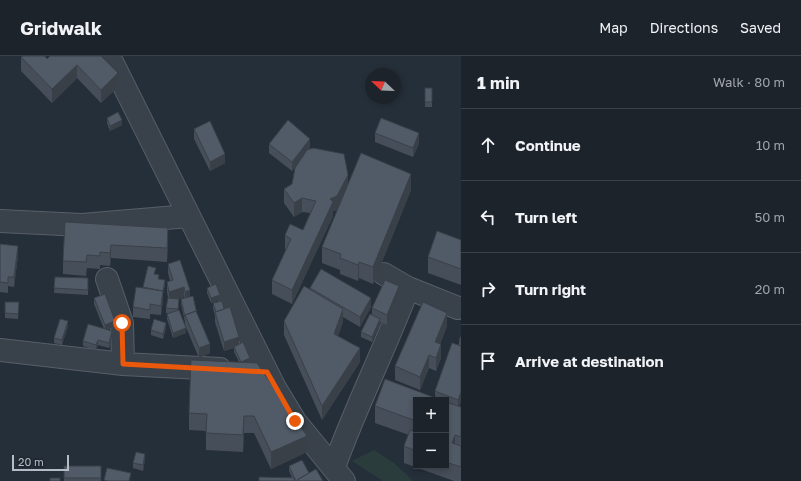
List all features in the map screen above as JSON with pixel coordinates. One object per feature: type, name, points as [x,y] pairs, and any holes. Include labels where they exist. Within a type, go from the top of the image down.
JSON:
[{"type":"street","points":[[109,56],[267,372],[295,421],[339,474]]},
{"type":"street","points":[[0,221],[82,225],[189,216]]},
{"type":"street","points":[[384,274],[408,288],[458,308]]},
{"type":"street","points":[[107,279],[122,323],[123,364]]},
{"type":"street","points":[[339,474],[351,420],[395,324],[408,288]]},
{"type":"street","points":[[0,350],[123,364],[267,372]]},
{"type":"green space","points":[[374,450],[394,463],[413,481],[383,481],[352,461]]},
{"type":"building","points":[[45,56],[47,59],[50,56],[101,56],[118,73],[101,90],[77,65],[52,89],[21,57]]},
{"type":"building","points":[[425,88],[432,88],[432,102],[425,102]]},
{"type":"building","points":[[118,112],[122,120],[110,126],[107,118]]},
{"type":"building","points":[[381,118],[419,133],[413,148],[375,133]]},
{"type":"building","points":[[288,120],[310,139],[292,162],[269,144]]},
{"type":"building","points":[[210,121],[225,154],[210,162],[194,129]]},
{"type":"building","points":[[313,148],[344,154],[348,175],[337,196],[330,199],[333,202],[292,290],[272,280],[291,239],[285,235],[290,224],[303,230],[316,201],[302,198],[294,203],[284,189],[292,184],[295,168],[307,150]]},
{"type":"building","points":[[361,153],[411,174],[373,267],[359,262],[358,265],[340,258],[341,254],[322,247]]},
{"type":"building","points":[[65,222],[168,228],[167,248],[111,245],[110,253],[100,252],[100,256],[87,255],[86,262],[63,261]]},
{"type":"building","points":[[437,231],[461,240],[461,269],[428,257]]},
{"type":"building","points":[[0,244],[18,246],[14,277],[8,277],[8,283],[0,282]]},
{"type":"building","points":[[180,260],[190,290],[185,292],[184,287],[169,292],[167,282],[173,280],[168,264]]},
{"type":"building","points":[[148,266],[156,268],[154,274],[159,275],[158,279],[165,280],[163,291],[143,287]]},
{"type":"building","points":[[321,269],[371,298],[360,317],[310,288]]},
{"type":"building","points":[[55,277],[88,278],[88,290],[54,288]]},
{"type":"building","points":[[385,280],[399,286],[387,315],[372,308]]},
{"type":"building","points":[[216,284],[220,295],[211,298],[207,288]]},
{"type":"building","points":[[304,286],[343,309],[334,334],[360,348],[322,406],[284,321]]},
{"type":"building","points":[[136,287],[163,291],[161,306],[150,304],[150,310],[133,307]]},
{"type":"building","points":[[105,294],[115,321],[105,325],[94,298]]},
{"type":"building","points":[[193,296],[197,314],[196,311],[185,315],[185,317],[181,299]]},
{"type":"building","points":[[168,298],[179,299],[178,309],[166,308]]},
{"type":"building","points":[[222,301],[224,309],[216,312],[213,303]]},
{"type":"building","points":[[5,302],[19,302],[18,314],[5,313]]},
{"type":"building","points":[[423,302],[447,313],[435,342],[441,344],[436,358],[429,355],[420,377],[395,366]]},
{"type":"building","points":[[230,307],[239,337],[224,342],[215,312]]},
{"type":"building","points":[[179,310],[186,328],[173,333],[167,314]]},
{"type":"building","points":[[196,311],[210,344],[199,348],[185,315]]},
{"type":"building","points":[[370,314],[380,319],[372,337],[361,332]]},
{"type":"building","points":[[60,319],[68,321],[62,340],[54,338]]},
{"type":"building","points":[[154,319],[166,323],[163,334],[151,330]]},
{"type":"building","points":[[88,324],[112,331],[109,343],[98,340],[96,345],[83,341]]},
{"type":"building","points":[[243,342],[250,358],[241,362],[234,347]]},
{"type":"building","points":[[452,343],[461,346],[461,392],[458,400],[435,391]]},
{"type":"building","points":[[191,360],[257,363],[307,436],[271,452],[254,416],[244,416],[243,435],[206,433],[207,414],[189,413]]},
{"type":"building","points":[[385,379],[433,397],[413,397],[413,420],[375,406]]},
{"type":"building","points":[[449,403],[461,407],[461,437],[455,435],[452,443],[461,446],[461,467],[449,463]]},
{"type":"building","points":[[410,430],[413,431],[413,450],[404,446]]},
{"type":"building","points":[[136,452],[145,454],[143,465],[133,463]]},
{"type":"building","points":[[302,460],[309,473],[296,481],[289,466]]},
{"type":"building","points":[[64,466],[101,466],[101,478],[64,478]]},
{"type":"building","points":[[107,468],[131,473],[129,481],[104,480]]},
{"type":"building","points":[[316,469],[323,481],[297,480]]},
{"type":"building","points":[[259,477],[294,478],[294,481],[259,481]]},
{"type":"building","points":[[50,478],[60,478],[60,481],[50,481]]},
{"type":"route","points":[[122,323],[123,364],[267,372],[295,421]]}]
